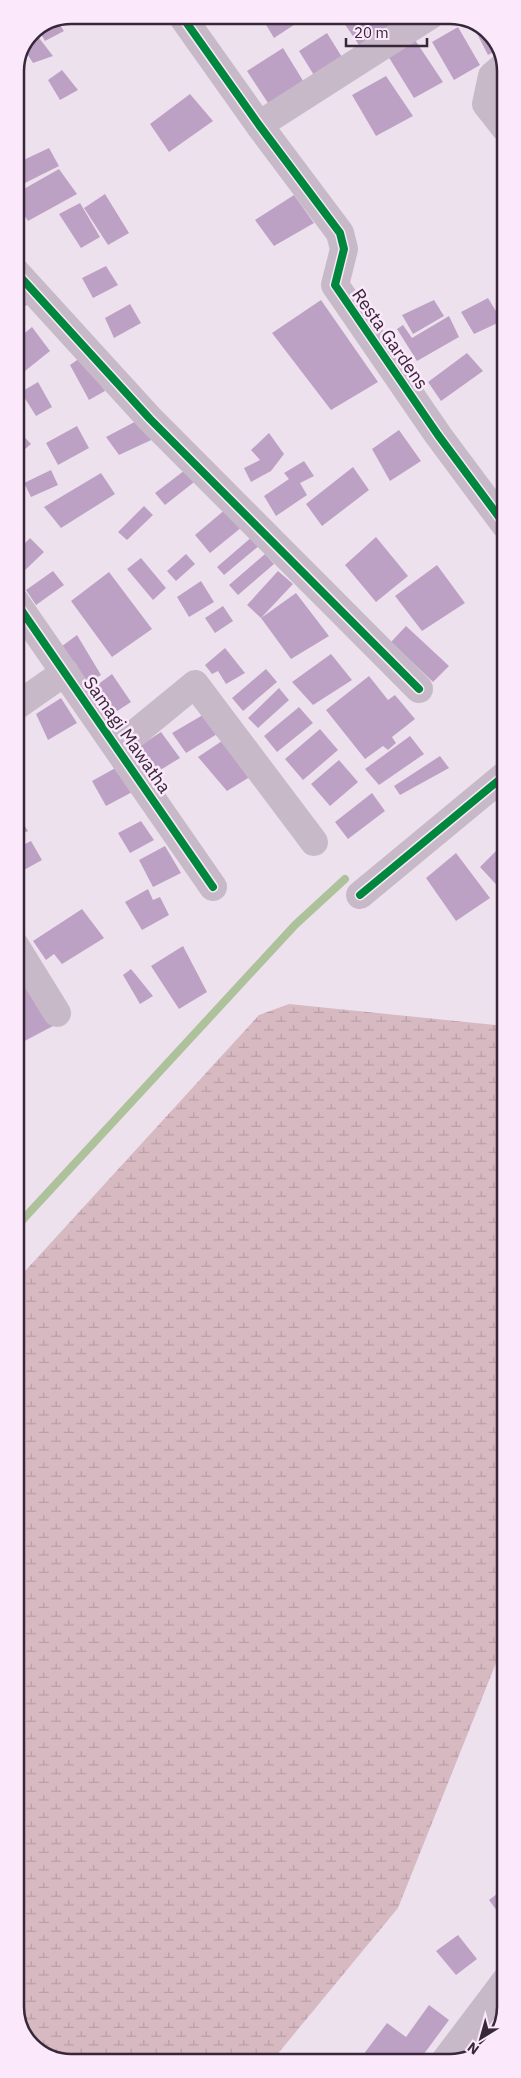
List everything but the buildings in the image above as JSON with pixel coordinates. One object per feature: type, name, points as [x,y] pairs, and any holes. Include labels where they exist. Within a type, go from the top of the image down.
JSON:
[{"type":"street","name":"Resta Gardens","points":[[187,24],[259,125],[340,233],[344,249],[335,285],[438,434],[497,514]]},
{"type":"street","points":[[259,125],[417,24]]},
{"type":"street","points":[[497,72],[492,76],[486,104],[497,118]]},
{"type":"street","points":[[24,281],[150,419],[419,689]]},
{"type":"street","name":"Samagi Mawatha","points":[[24,614],[213,887]]},
{"type":"street","points":[[24,701],[65,672]]},
{"type":"street","points":[[117,748],[195,684],[314,842]]},
{"type":"street","points":[[360,895],[497,782]]},
{"type":"street","points":[[24,959],[57,1013]]},
{"type":"street","points":[[450,2054],[497,1992]]},
{"type":"green space","points":[[289,1004],[497,1025],[497,1660],[398,1908],[278,2054],[62,2053],[53,2051],[34,2036],[27,2025],[24,2007],[24,1272],[259,1015]]},
{"type":"waterway","points":[[24,1218],[295,925],[345,879]]},
{"type":"cycle path","points":[[187,24],[259,125],[340,233],[344,249],[335,285],[438,435],[497,514]]},
{"type":"cycle path","points":[[24,281],[150,419],[419,689]]},
{"type":"cycle path","points":[[24,614],[213,887]]},
{"type":"cycle path","points":[[360,895],[497,782]]}]
